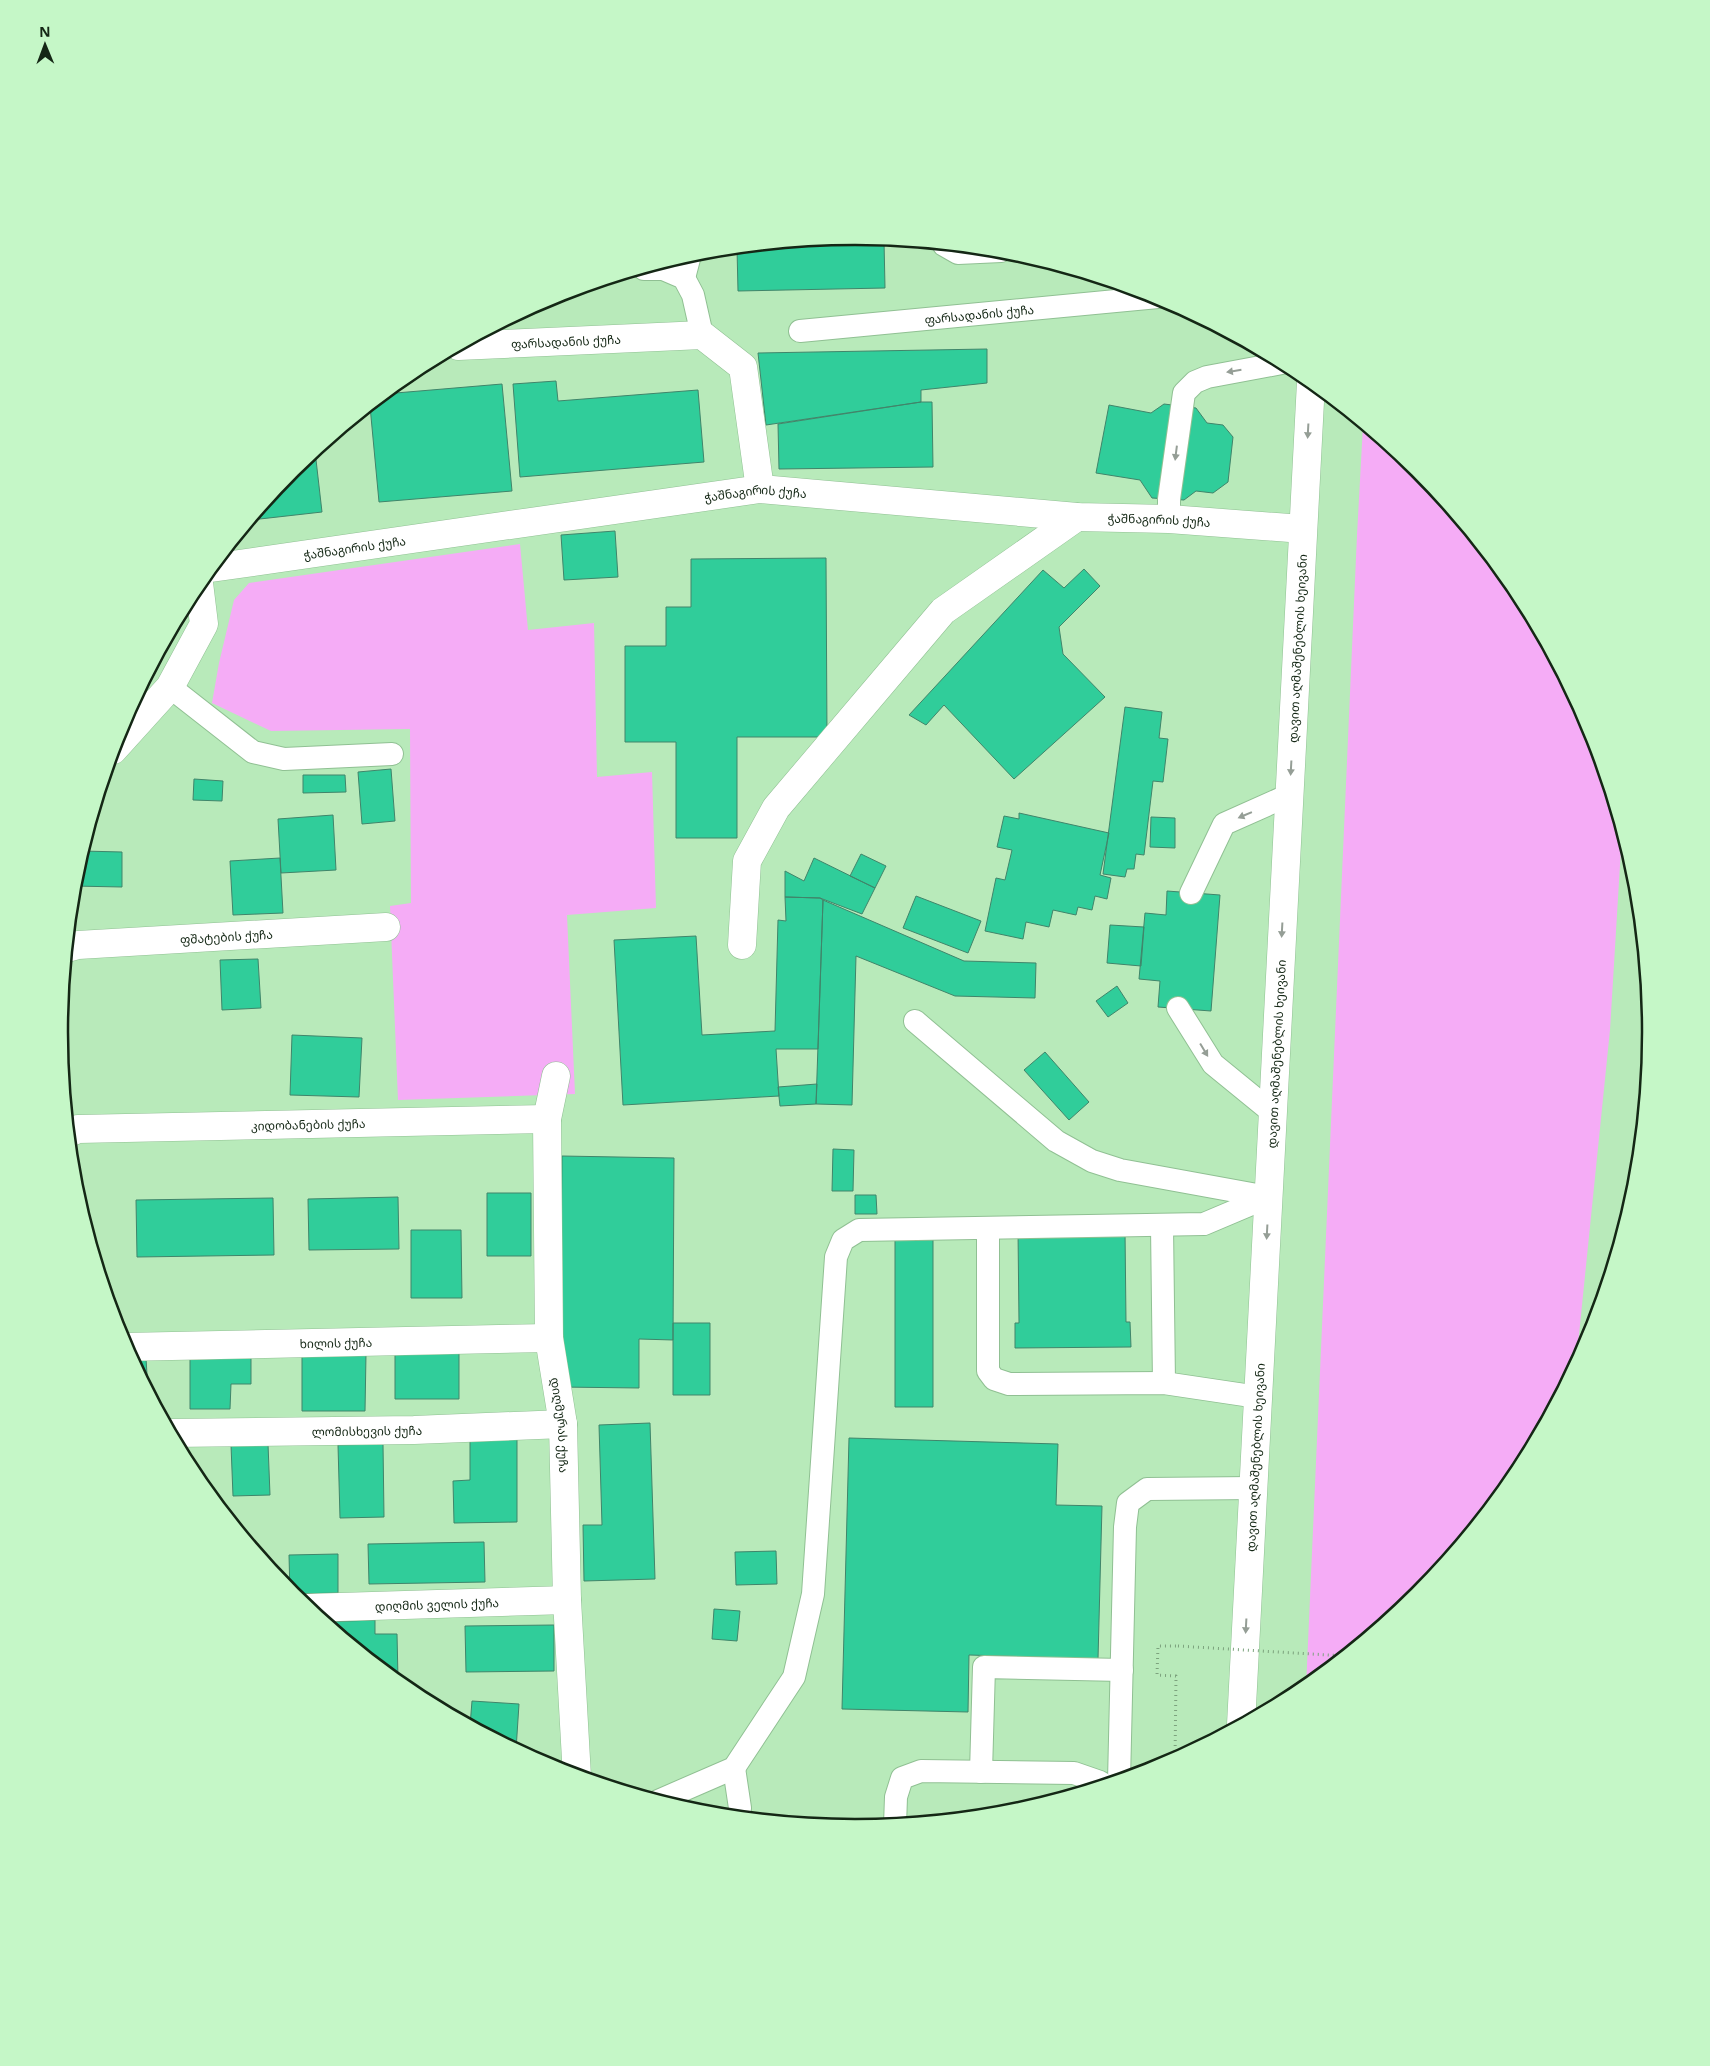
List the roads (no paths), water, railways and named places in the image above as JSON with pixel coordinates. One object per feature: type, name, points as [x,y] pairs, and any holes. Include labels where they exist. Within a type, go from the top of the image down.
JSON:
[{"type":"main road","name":"ფარსადანის ქუჩა","points":[[472,345],[702,335]]},
{"type":"main road","points":[[702,335],[743,367],[760,489]]},
{"type":"main road","name":"დავით აღმაშენებლის ხეივანი","points":[[1241,1719],[1311,391]]},
{"type":"main road","name":"ჭაშნაგირის ქუჩა","points":[[221,567],[760,489],[1077,517],[1169,519],[1303,529]]},
{"type":"main road","points":[[742,945],[747,861],[776,808],[943,611],[1077,517]]},
{"type":"main road","points":[[125,736],[170,687],[204,624],[200,594]]},
{"type":"main road","name":"ფშატების ქუჩა","points":[[72,946],[78,944],[386,926]]},
{"type":"main road","name":"დიღმურას ქუჩა","points":[[556,1076],[548,1119],[549,1338],[563,1424],[567,1600],[577,1769]]},
{"type":"main road","name":"კიდობანების ქუჩა","points":[[74,1131],[548,1119]]},
{"type":"main road","name":"ხილის ქუჩა","points":[[133,1347],[549,1338]]},
{"type":"main road","name":"ლომისხევის ქუჩა","points":[[177,1434],[414,1430],[563,1424]]},
{"type":"main road","name":"დიღმის ველის ქუჩა","points":[[317,1608],[567,1600]]},
{"type":"lane","points":[[954,252],[958,254],[966,253]]},
{"type":"lane","points":[[684,278],[688,264]]},
{"type":"lane","points":[[664,269],[684,278],[693,296],[702,335]]},
{"type":"lane","name":"ფარსადანის ქუჩა","points":[[800,331],[1139,299]]},
{"type":"lane","points":[[1169,519],[1184,393],[1195,382],[1207,377],[1272,365]]},
{"type":"lane","points":[[170,687],[253,752],[284,759],[392,754]]},
{"type":"lane","points":[[1191,893],[1224,824],[1289,796]]},
{"type":"lane","points":[[1178,1008],[1212,1064],[1273,1113]]},
{"type":"lane","points":[[915,1020],[1056,1141],[1092,1160],[1120,1170],[1268,1197]]},
{"type":"lane","points":[[666,1797],[734,1768],[794,1678],[813,1594],[836,1257],[844,1240],[859,1230],[1204,1224],[1268,1197]]},
{"type":"lane","points":[[1162,1226],[1164,1384]]},
{"type":"lane","points":[[988,1228],[988,1371],[994,1380],[1009,1384],[1164,1384],[1258,1397]]},
{"type":"lane","points":[[1119,1775],[1125,1527],[1128,1503],[1147,1489],[1254,1488]]},
{"type":"lane","points":[[981,1772],[984,1666],[1122,1670]]},
{"type":"lane","points":[[734,1768],[740,1812]]},
{"type":"lane","points":[[895,1819],[896,1797],[902,1778],[920,1771],[1074,1773],[1099,1782]]}]
